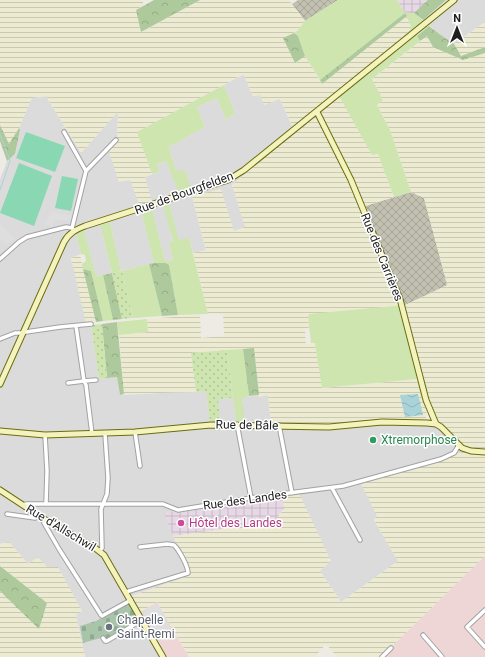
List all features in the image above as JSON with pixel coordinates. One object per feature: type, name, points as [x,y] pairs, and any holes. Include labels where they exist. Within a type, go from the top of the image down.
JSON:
[{"type":"main road","name":"Rue de Bourgfelden","points":[[73,229],[228,180],[244,170],[454,0]]},
{"type":"main road","name":"Rue des Carrières","points":[[316,112],[351,180],[400,299],[429,409],[436,424]]},
{"type":"main road","points":[[0,384],[64,242],[73,229]]},
{"type":"main road","name":"Rue des Carrières","points":[[428,423],[429,409]]},
{"type":"main road","name":"Rue de Bâle","points":[[0,431],[45,435],[105,434],[237,424],[329,427],[382,422],[436,424]]},
{"type":"main road","points":[[436,424],[459,445],[466,449],[485,452]]},
{"type":"main road","name":"Rue d'Allschwil","points":[[0,490],[42,518],[100,551],[108,560],[163,657]]},
{"type":"street","points":[[64,132],[86,170]]},
{"type":"street","points":[[0,259],[27,237],[66,227],[73,229],[86,170],[116,140]]},
{"type":"street","points":[[0,339],[15,333],[91,324]]},
{"type":"street","points":[[76,326],[84,381],[86,385],[92,434]]},
{"type":"street","points":[[68,383],[96,380]]},
{"type":"street","points":[[237,424],[251,498]]},
{"type":"street","points":[[279,425],[292,493]]},
{"type":"street","points":[[135,432],[140,466]]},
{"type":"street","points":[[100,551],[102,548],[101,509],[107,494],[108,478],[105,434]]},
{"type":"street","points":[[45,435],[47,470],[46,504]]},
{"type":"street","name":"Rue des Landes","points":[[23,505],[164,504],[178,510],[347,485],[441,459],[454,453],[459,445]]},
{"type":"street","points":[[332,488],[360,540]]},
{"type":"street","points":[[7,514],[42,518],[59,549],[102,616],[131,600]]},
{"type":"street","points":[[126,592],[188,573],[188,569],[174,545],[167,544],[140,547]]},
{"type":"street","points":[[485,610],[467,627],[485,647]]},
{"type":"street","points":[[103,638],[107,641],[142,620]]},
{"type":"street","points":[[423,635],[442,657]]},
{"type":"street","points":[[382,657],[391,648]]},
{"type":"shaded area","points":[[298,0],[338,0],[305,21],[292,4]]},
{"type":"shaded area","points":[[397,0],[428,1],[414,13],[405,13]]},
{"type":"shaded area","points":[[446,0],[485,0],[485,22],[454,44],[423,20]]},
{"type":"shaded area","points":[[244,74],[253,96],[260,95],[280,99],[295,133],[232,185],[246,227],[234,231],[192,196],[206,251],[193,253],[189,238],[179,241],[169,203],[164,204],[173,242],[169,243],[173,260],[165,261],[152,208],[141,211],[154,263],[121,271],[110,222],[100,225],[112,273],[96,276],[84,231],[76,233],[81,254],[71,258],[91,325],[99,379],[117,377],[120,395],[206,391],[210,422],[218,399],[233,398],[236,421],[244,422],[242,397],[268,395],[271,423],[425,420],[438,423],[449,430],[465,451],[441,460],[377,516],[374,520],[398,561],[341,602],[320,571],[299,493],[165,513],[173,536],[191,575],[131,596],[165,657],[85,657],[76,615],[47,567],[28,564],[9,542],[0,544],[0,179],[7,161],[15,154],[20,130],[19,128],[31,98],[46,96],[81,153],[118,111],[117,138],[145,177],[159,172],[157,164],[166,161],[176,171],[169,147],[205,127],[197,107],[217,98],[226,120],[235,113],[224,85]]},
{"type":"shaded area","points":[[411,192],[424,198],[448,286],[405,305],[365,206]]},
{"type":"shaded area","points":[[52,212],[69,215],[72,218],[71,221],[55,220],[52,227],[45,224]]},
{"type":"shaded area","points":[[0,224],[15,239],[6,245],[0,238]]},
{"type":"shaded area","points":[[282,495],[284,509],[274,522],[173,536],[164,513]]},
{"type":"shaded area","points":[[485,554],[485,657],[380,657]]},
{"type":"shaded area","points":[[157,602],[189,657],[165,657],[140,612]]},
{"type":"shaded area","points":[[157,604],[170,626],[168,628],[173,636],[169,638],[167,636],[159,641],[157,640],[142,612]]},
{"type":"green space","points":[[0,0],[142,0],[144,5],[136,10],[142,32],[200,0],[289,0],[305,21],[298,30],[283,39],[296,63],[305,56],[322,84],[407,16],[411,30],[339,96],[378,154],[394,197],[366,206],[404,305],[308,317],[309,328],[305,328],[306,344],[315,343],[323,388],[418,379],[427,415],[425,420],[381,420],[329,424],[271,423],[268,395],[259,397],[254,348],[191,353],[196,392],[124,394],[119,335],[148,332],[147,319],[200,315],[201,338],[224,336],[223,314],[208,314],[193,253],[206,250],[192,196],[221,189],[234,231],[245,227],[232,185],[295,132],[280,99],[264,105],[260,95],[253,96],[243,74],[138,132],[152,174],[145,177],[152,201],[139,204],[130,180],[119,182],[109,152],[117,138],[118,112],[81,153],[46,96],[32,98],[19,128],[9,144],[0,125]]},
{"type":"green space","points":[[154,0],[200,0],[141,32],[136,10]]},
{"type":"green space","points":[[338,0],[397,0],[405,13],[320,80],[305,56],[298,36],[294,33],[305,21]]},
{"type":"green space","points":[[428,0],[446,0],[423,20],[414,13]]},
{"type":"green space","points":[[405,13],[414,13],[429,26],[417,35],[420,41],[372,79],[383,100],[377,105],[390,130],[411,192],[394,197],[378,154],[372,155],[339,96],[410,30],[411,26]]},
{"type":"green space","points":[[405,13],[407,16],[322,84],[320,80]]},
{"type":"green space","points":[[485,22],[485,47],[461,56],[454,44]]},
{"type":"green space","points":[[429,26],[454,44],[461,56],[485,47],[485,53],[463,60],[433,47],[427,36],[420,41],[417,36]]},
{"type":"green space","points":[[294,33],[298,36],[305,56],[295,63],[283,38]]},
{"type":"green space","points":[[427,36],[433,47],[463,60],[485,53],[485,556],[381,657],[337,657],[326,644],[315,657],[189,657],[157,602],[140,612],[131,596],[191,575],[173,536],[274,522],[284,509],[282,495],[299,493],[331,561],[320,571],[341,602],[398,561],[374,520],[377,516],[361,484],[441,460],[465,451],[449,430],[438,423],[427,397],[421,374],[405,305],[447,285],[424,198],[411,192],[390,130],[377,104],[383,100],[372,79]]},
{"type":"green space","points":[[224,85],[235,113],[226,120],[217,98],[197,107],[205,127],[169,147],[176,171],[185,170],[191,188],[179,193],[166,161],[157,164],[159,172],[152,174],[137,132]]},
{"type":"green space","points":[[0,125],[9,144],[19,128],[20,130],[15,154],[7,161],[0,141]]},
{"type":"green space","points":[[26,132],[65,146],[55,172],[16,158]]},
{"type":"green space","points":[[19,163],[52,176],[34,226],[0,213]]},
{"type":"green space","points":[[62,176],[78,179],[71,211],[55,208]]},
{"type":"green space","points":[[169,203],[179,240],[189,238],[208,314],[178,315],[169,265],[166,263],[154,263],[141,211],[152,208],[165,261],[173,260],[169,243],[173,241],[163,205]]},
{"type":"green space","points":[[110,222],[121,271],[112,273],[100,225]]},
{"type":"green space","points":[[84,230],[96,276],[103,275],[113,320],[103,321],[91,271],[83,269],[82,264],[86,261],[85,255],[81,254],[76,233]]},
{"type":"green space","points":[[80,255],[96,322],[86,323],[71,258]]},
{"type":"green space","points":[[166,263],[169,265],[178,315],[162,316],[149,264]]},
{"type":"green space","points":[[149,264],[162,316],[133,318],[122,271]]},
{"type":"green space","points":[[83,269],[91,271],[103,321],[96,322]]},
{"type":"green space","points":[[122,271],[133,318],[122,319],[112,273]]},
{"type":"green space","points":[[112,273],[122,319],[113,320],[103,275]]},
{"type":"green space","points":[[405,305],[421,374],[427,388],[425,402],[421,397],[417,379],[322,388],[315,343],[311,343],[308,317],[309,314]]},
{"type":"green space","points":[[147,319],[148,332],[119,335],[117,322]]},
{"type":"green space","points":[[117,322],[124,394],[120,395],[117,377],[107,378],[102,324]]},
{"type":"green space","points":[[102,324],[107,378],[99,379],[91,325]]},
{"type":"green space","points":[[254,348],[259,395],[249,396],[243,349]]},
{"type":"green space","points":[[243,349],[249,396],[242,398],[245,422],[236,422],[227,350]]},
{"type":"green space","points":[[227,350],[233,398],[218,399],[220,421],[210,422],[206,391],[196,392],[191,353]]},
{"type":"green space","points":[[9,542],[28,564],[38,557],[47,567],[58,567],[82,611],[76,615],[85,657],[0,657],[0,591],[39,628],[47,603],[0,566],[0,544]]},
{"type":"green space","points":[[0,566],[47,603],[39,629],[0,591]]},
{"type":"green space","points":[[130,603],[139,620],[106,640],[104,637],[83,643],[80,626],[96,621]]},
{"type":"water","points":[[418,394],[423,415],[405,417],[400,395]]},
{"type":"waterway","points":[[0,134],[10,161],[0,190]]},
{"type":"place","name":"Xtremorphose","points":[[373,440]]},
{"type":"place","name":"Hôtel des Landes","points":[[181,523]]},
{"type":"place","name":"Chapelle Saint-Remi","points":[[109,627]]}]
